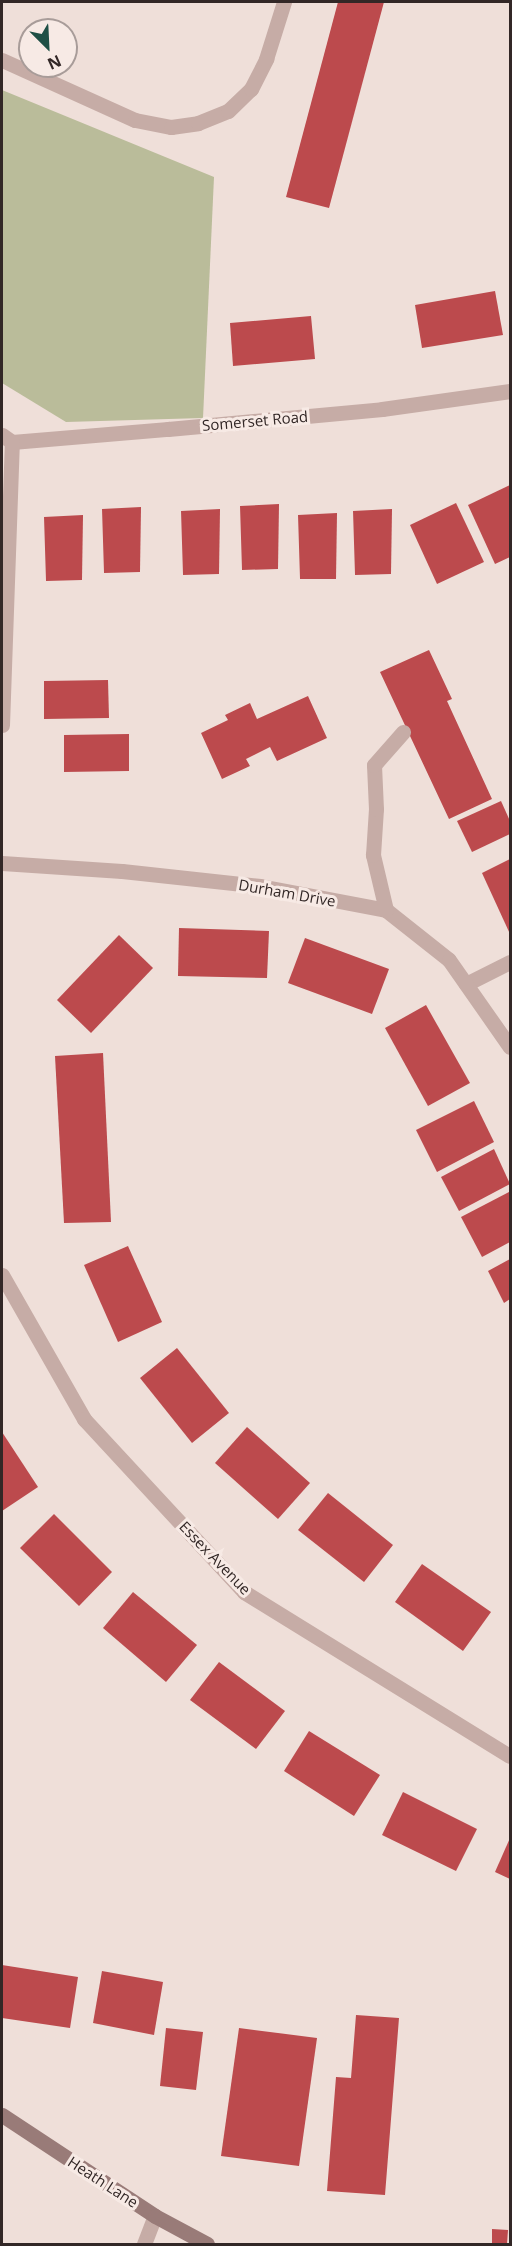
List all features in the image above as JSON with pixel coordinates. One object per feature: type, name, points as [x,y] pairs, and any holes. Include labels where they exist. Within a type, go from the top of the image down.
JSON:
[{"type":"street","points":[[2,60],[135,120],[171,127],[198,123],[228,111],[251,89],[266,59],[284,2]]},
{"type":"street","name":"Somerset Road","points":[[7,438],[382,409],[510,391]]},
{"type":"street","points":[[2,725],[7,438]]},
{"type":"street","points":[[386,910],[373,855],[376,809],[374,765],[403,732]]},
{"type":"street","name":"Durham Drive","points":[[2,863],[122,871],[260,886],[386,910],[449,960],[510,1047]]},
{"type":"street","points":[[466,984],[510,962]]},
{"type":"street","name":"Essex Avenue","points":[[2,1275],[84,1419],[244,1592],[510,1756]]},
{"type":"street","name":"Heath Lane","points":[[2,2115],[155,2216],[207,2244]]},
{"type":"street","points":[[144,2244],[155,2216]]},
{"type":"green space","points":[[2,90],[214,177],[203,418],[66,422],[2,383]]},
{"type":"building","points":[[338,2],[384,2],[329,208],[286,197]]},
{"type":"building","points":[[495,291],[503,335],[422,348],[415,305]]},
{"type":"building","points":[[311,316],[315,359],[233,366],[230,323]]},
{"type":"building","points":[[510,485],[510,557],[495,564],[468,505]]},
{"type":"building","points":[[456,503],[484,562],[437,584],[410,525]]},
{"type":"building","points":[[279,504],[278,569],[242,570],[240,506]]},
{"type":"building","points":[[141,507],[140,572],[104,573],[102,509]]},
{"type":"building","points":[[220,509],[219,574],[183,575],[181,511]]},
{"type":"building","points":[[392,509],[391,574],[355,575],[353,511]]},
{"type":"building","points":[[337,513],[336,579],[300,579],[298,515]]},
{"type":"building","points":[[83,515],[82,580],[46,581],[44,517]]},
{"type":"building","points":[[429,650],[452,699],[447,701],[492,799],[449,819],[380,672]]},
{"type":"building","points":[[108,680],[109,718],[44,719],[44,681]]},
{"type":"building","points":[[308,696],[327,738],[277,761],[270,747],[246,759],[250,766],[222,779],[201,733],[228,720],[225,715],[250,703],[257,719]]},
{"type":"building","points":[[129,734],[129,771],[64,772],[64,735]]},
{"type":"building","points":[[501,801],[510,821],[510,834],[472,852],[457,821]]},
{"type":"building","points":[[510,859],[510,934],[482,873]]},
{"type":"building","points":[[179,928],[269,931],[267,978],[178,976]]},
{"type":"building","points":[[119,935],[153,968],[91,1033],[57,1000]]},
{"type":"building","points":[[305,938],[389,969],[372,1014],[288,983]]},
{"type":"building","points":[[426,1005],[470,1083],[428,1106],[385,1028]]},
{"type":"building","points":[[103,1053],[111,1222],[64,1223],[55,1056]]},
{"type":"building","points":[[474,1101],[494,1142],[437,1172],[416,1130]]},
{"type":"building","points":[[494,1149],[510,1184],[459,1211],[441,1177]]},
{"type":"building","points":[[509,1192],[510,1242],[482,1257],[461,1217]]},
{"type":"building","points":[[128,1246],[162,1322],[118,1342],[84,1265]]},
{"type":"building","points":[[510,1259],[510,1299],[504,1303],[488,1271]]},
{"type":"building","points":[[177,1348],[229,1413],[192,1443],[140,1378]]},
{"type":"building","points":[[247,1427],[310,1483],[278,1519],[215,1463]]},
{"type":"building","points":[[2,1432],[38,1487],[2,1511]]},
{"type":"building","points":[[328,1493],[393,1545],[364,1582],[298,1530]]},
{"type":"building","points":[[54,1514],[112,1572],[79,1606],[20,1548]]},
{"type":"building","points":[[422,1564],[491,1612],[463,1651],[395,1602]]},
{"type":"building","points":[[133,1592],[197,1645],[166,1682],[103,1628]]},
{"type":"building","points":[[219,1662],[285,1711],[256,1749],[190,1700]]},
{"type":"building","points":[[309,1731],[380,1775],[354,1816],[284,1771]]},
{"type":"building","points":[[403,1792],[477,1829],[456,1871],[382,1835]]},
{"type":"building","points":[[510,1838],[510,1879],[495,1872]]},
{"type":"building","points":[[2,1965],[78,1977],[70,2028],[2,2018]]},
{"type":"building","points":[[102,1971],[163,1982],[154,2035],[93,2023]]},
{"type":"building","points":[[356,2015],[399,2018],[385,2195],[327,2191],[336,2077],[351,2078]]},
{"type":"building","points":[[166,2028],[203,2032],[196,2090],[160,2086]]},
{"type":"building","points":[[239,2028],[317,2038],[299,2166],[221,2156]]},
{"type":"building","points":[[492,2229],[508,2230],[507,2244],[492,2244]]}]
